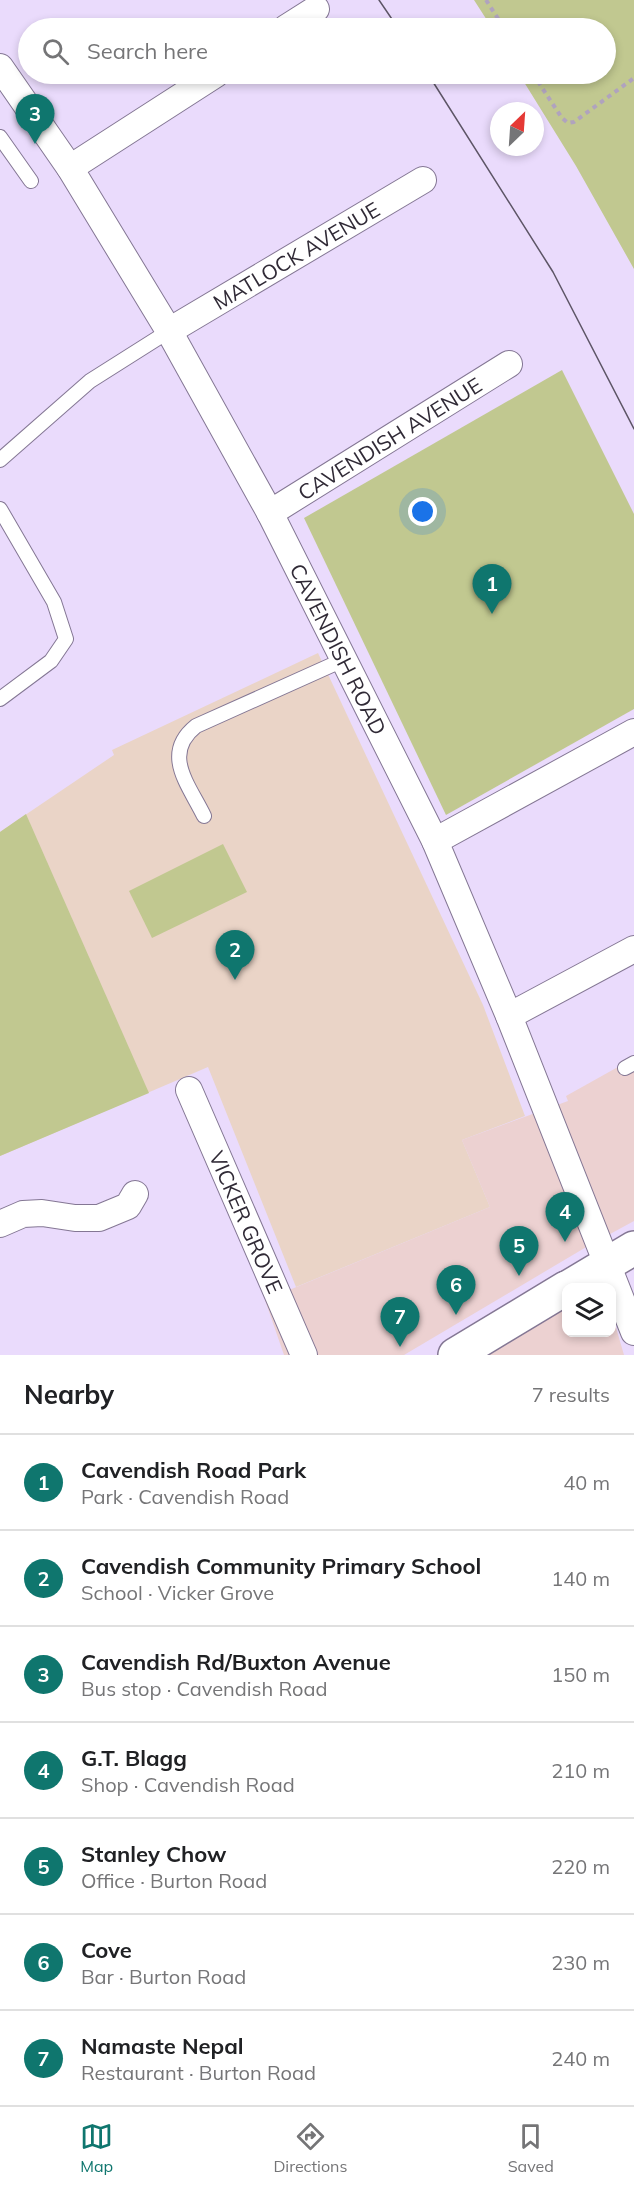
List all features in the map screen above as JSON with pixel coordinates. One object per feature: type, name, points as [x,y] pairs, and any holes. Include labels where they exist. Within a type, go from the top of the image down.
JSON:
[{"type":"street","points":[[302,18],[316,9]]},
{"type":"street","name":"CAVENDISH ROAD","points":[[0,67],[70,168],[169,331],[270,513],[435,841],[509,1016],[621,1256],[634,1332]]},
{"type":"street","points":[[70,168],[200,84]]},
{"type":"street","name":"MATLOCK AVENUE","points":[[169,331],[423,180]]},
{"type":"street","name":"CAVENDISH AVENUE","points":[[270,513],[509,364]]},
{"type":"street","points":[[435,841],[634,732]]},
{"type":"street","points":[[509,1016],[634,949]]},
{"type":"street","name":"VICKER GROVE","points":[[189,1090],[304,1355]]},
{"type":"street","points":[[0,1224],[23,1214],[42,1213],[75,1218],[99,1218],[128,1206],[135,1194]]},
{"type":"street","points":[[575,1283],[621,1256]]},
{"type":"street","points":[[455,1355],[562,1291]]},
{"type":"lane","points":[[0,137],[31,181]]},
{"type":"lane","points":[[0,460],[90,381],[169,331]]},
{"type":"lane","points":[[0,509],[54,602],[66,639],[51,661],[0,699]]},
{"type":"lane","points":[[204,816],[180,767],[178,755],[186,734],[196,726],[343,660]]},
{"type":"path","points":[[486,0],[498,18]]},
{"type":"path","points":[[540,84],[562,118],[568,123],[574,122],[634,78]]},
{"type":"shaded area","points":[[318,653],[483,1005],[525,1116],[462,1140],[490,1207],[296,1287],[208,1067],[0,1156],[0,832],[114,755],[112,750]]},
{"type":"shaded area","points":[[634,1058],[634,1221],[404,1355],[284,1355],[265,1300],[490,1207],[462,1140],[568,1101],[566,1096]]},
{"type":"shaded area","points":[[562,1309],[562,1337],[616,1337],[616,1328],[624,1355],[489,1355]]},
{"type":"green space","points":[[474,0],[634,0],[634,269],[544,114],[544,102],[536,102],[525,84],[616,84],[616,18],[486,18]]},
{"type":"green space","points":[[562,370],[634,514],[634,709],[446,815],[304,518]]},
{"type":"green space","points":[[26,814],[149,1093],[0,1156],[0,832]]},
{"type":"green space","points":[[223,844],[247,892],[152,938],[129,891]]},
{"type":"tram line","points":[[379,0],[391,18]]},
{"type":"tram line","points":[[434,84],[553,272],[634,429]]},
{"type":"place","name":"Cavendish Rd/Buxton Avenue","points":[[35,144]]},
{"type":"place","name":"Cavendish Road Park","points":[[492,614]]},
{"type":"place","name":"Cavendish Community Primary School","points":[[235,980]]},
{"type":"place","name":"G.T. Blagg","points":[[565,1242]]},
{"type":"place","name":"Stanley Chow","points":[[519,1276]]},
{"type":"place","name":"Cove","points":[[456,1315]]},
{"type":"place","name":"Namaste Nepal","points":[[400,1347]]}]
